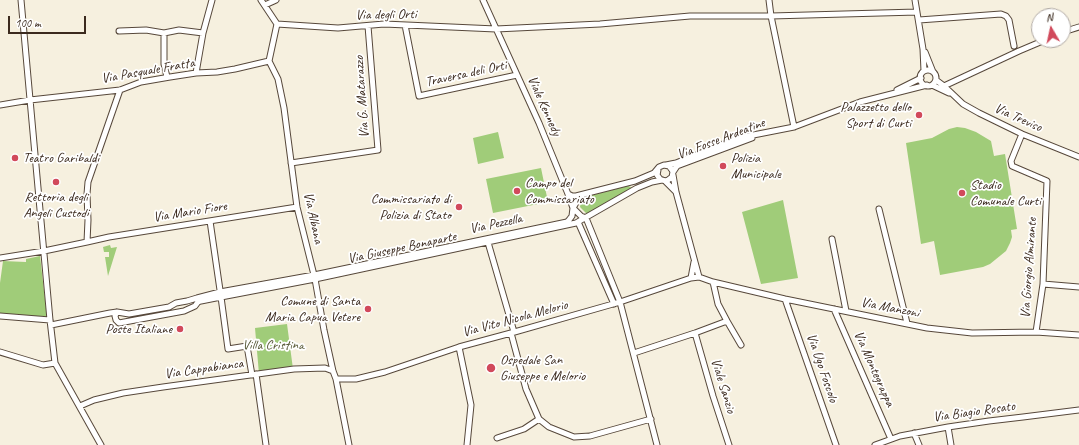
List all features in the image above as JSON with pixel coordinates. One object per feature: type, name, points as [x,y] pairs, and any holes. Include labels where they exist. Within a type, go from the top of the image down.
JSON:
[{"type":"street","points":[[21,0],[50,323],[55,363],[101,445]]},
{"type":"street","points":[[196,74],[203,33],[212,0]]},
{"type":"street","points":[[261,0],[277,24],[269,61]]},
{"type":"street","points":[[264,5],[276,0]]},
{"type":"street","name":"Viale Kennedy","points":[[483,0],[539,123],[573,208]]},
{"type":"street","points":[[769,0],[794,128]]},
{"type":"street","points":[[915,0],[923,49],[924,71],[921,78],[922,83],[931,83],[936,76],[923,49]]},
{"type":"street","name":"Via degli Orti","points":[[277,24],[338,28],[384,24],[496,29],[600,24],[690,16],[771,16],[917,12]]},
{"type":"street","points":[[919,20],[1001,14],[1010,20],[1014,46]]},
{"type":"street","name":"Traversa deli Orti","points":[[405,25],[419,96],[517,75]]},
{"type":"street","name":"Via G. Matarazzo","points":[[291,163],[378,150],[368,26]]},
{"type":"street","points":[[119,31],[146,30],[164,34],[179,30],[203,33]]},
{"type":"street","points":[[164,34],[164,64],[167,77]]},
{"type":"street","points":[[944,86],[1031,46]]},
{"type":"street","name":"Via Pasquale Fratta","points":[[0,105],[30,100],[120,90],[141,82],[167,77],[218,72],[269,61]]},
{"type":"street","name":"Via Albana","points":[[269,61],[278,79],[284,108],[297,207],[314,277],[349,445]]},
{"type":"street","points":[[924,71],[929,70],[933,72]]},
{"type":"street","name":"Via Fosse Ardeatine","points":[[885,95],[921,78]]},
{"type":"street","name":"Via Fosse Ardeatine","points":[[568,194],[572,196],[634,181],[654,173],[661,166],[676,163],[738,138],[794,128],[860,102],[931,83]]},
{"type":"street","name":"Via Treviso","points":[[931,83],[944,86],[963,104],[979,113],[1022,134],[1079,157]]},
{"type":"street","name":"Via Treviso","points":[[931,83],[952,94]]},
{"type":"street","points":[[87,242],[88,182],[120,90]]},
{"type":"street","name":"Via Fosse Ardeatine","points":[[586,218],[637,188],[652,182],[670,179],[677,166],[778,130]]},
{"type":"street","name":"Via Giorgio Almirante","points":[[1022,134],[1011,161],[1012,166],[1046,181],[1043,284],[1036,332]]},
{"type":"street","name":"Via Fosse Ardeatine","points":[[666,165],[671,167],[673,173]]},
{"type":"street","points":[[658,170],[658,177],[664,180],[676,192]]},
{"type":"street","points":[[673,173],[676,192],[700,277]]},
{"type":"street","points":[[634,181],[637,188]]},
{"type":"street","points":[[585,193],[581,196],[573,208],[586,218],[620,302],[657,445]]},
{"type":"street","name":"Via Mario Fiore","points":[[0,258],[44,252],[109,237],[297,207]]},
{"type":"street","name":"Via Pezzella","points":[[314,277],[567,222],[572,216],[573,208]]},
{"type":"street","points":[[879,209],[907,323]]},
{"type":"street","points":[[586,218],[578,222],[488,240],[526,389],[539,419],[549,427],[574,436],[590,436],[651,419]]},
{"type":"street","points":[[210,221],[228,349],[247,346],[254,375],[266,445]]},
{"type":"street","points":[[578,222],[614,304]]},
{"type":"street","points":[[832,239],[846,311]]},
{"type":"street","points":[[690,278],[695,261]]},
{"type":"street","points":[[117,312],[115,316],[119,323],[184,311],[201,301],[314,277]]},
{"type":"street","name":"Via Manzoni","points":[[700,277],[713,282],[785,299],[927,328],[972,332],[1036,332],[1079,335]]},
{"type":"street","name":"Via Vito Nicola Melorio","points":[[336,379],[356,379],[384,372],[459,347],[614,304],[690,278],[700,277]]},
{"type":"street","points":[[713,282],[718,304],[740,345]]},
{"type":"street","points":[[1043,284],[1079,287]]},
{"type":"street","points":[[0,316],[50,323],[117,312],[128,314],[169,307],[176,303],[197,298],[221,297]]},
{"type":"street","name":"Via Ugo Foscolo","points":[[785,299],[836,445]]},
{"type":"street","points":[[188,301],[188,305],[191,308]]},
{"type":"street","name":"Via Montegrappa","points":[[834,309],[891,439]]},
{"type":"street","points":[[634,353],[727,322]]},
{"type":"street","name":"Viale Sanzio","points":[[695,333],[713,396],[730,445]]},
{"type":"street","points":[[459,347],[471,405],[467,445]]},
{"type":"street","points":[[0,352],[43,365],[55,363]]},
{"type":"street","name":"Via Cappabianca","points":[[80,406],[94,400],[123,393],[294,369],[325,368],[333,371]]},
{"type":"street","name":"Via Biagio Rosato","points":[[875,445],[914,433],[948,427],[1079,410]]},
{"type":"street","points":[[497,438],[524,429],[539,419]]},
{"type":"street","points":[[948,427],[951,445]]},
{"type":"street","points":[[914,433],[919,445]]},
{"type":"green space","name":"Stadio Comunale Curti","points":[[957,127],[976,132],[991,141],[994,156],[1005,154],[1017,229],[1011,230],[1012,237],[1006,251],[990,264],[983,267],[940,275],[934,241],[921,244],[906,143],[932,138],[949,129]]},
{"type":"green space","points":[[498,132],[504,158],[478,164],[473,138]]},
{"type":"green space","name":"Campo del Commissariato","points":[[541,168],[548,202],[493,213],[486,179]]},
{"type":"green space","points":[[628,186],[631,187],[630,190],[589,213],[586,213],[580,207],[581,202],[585,197]]},
{"type":"green space","points":[[783,200],[798,278],[761,284],[742,212]]},
{"type":"green space","points":[[110,245],[111,248],[117,247],[108,276],[105,257],[109,257],[109,252],[104,252],[103,247]]},
{"type":"green space","points":[[40,256],[47,317],[0,315],[0,283],[3,261],[26,262],[26,259]]},
{"type":"green space","name":"Villa Cristina","points":[[287,324],[293,369],[259,374],[255,328]]},
{"type":"place","name":"Palazzetto dello Sport di Curti","points":[[919,115]]},
{"type":"place","name":"Teatro Garibaldi","points":[[15,158]]},
{"type":"place","name":"Polizia Municipale","points":[[723,166]]},
{"type":"place","name":"Rettoria degli Angeli Custodi","points":[[56,182]]},
{"type":"place","name":"Campo del Commissariato","points":[[517,191]]},
{"type":"place","name":"Stadio Comunale Curti","points":[[962,193]]},
{"type":"place","name":"Commissariato di Polizia di Stato","points":[[459,207]]},
{"type":"place","name":"Comune di Santa Maria Capua Vetere","points":[[368,309]]},
{"type":"place","name":"Poste Italiane","points":[[180,329]]},
{"type":"place","name":"Ospedale San Giuseppe e Melorio","points":[[491,368]]}]
